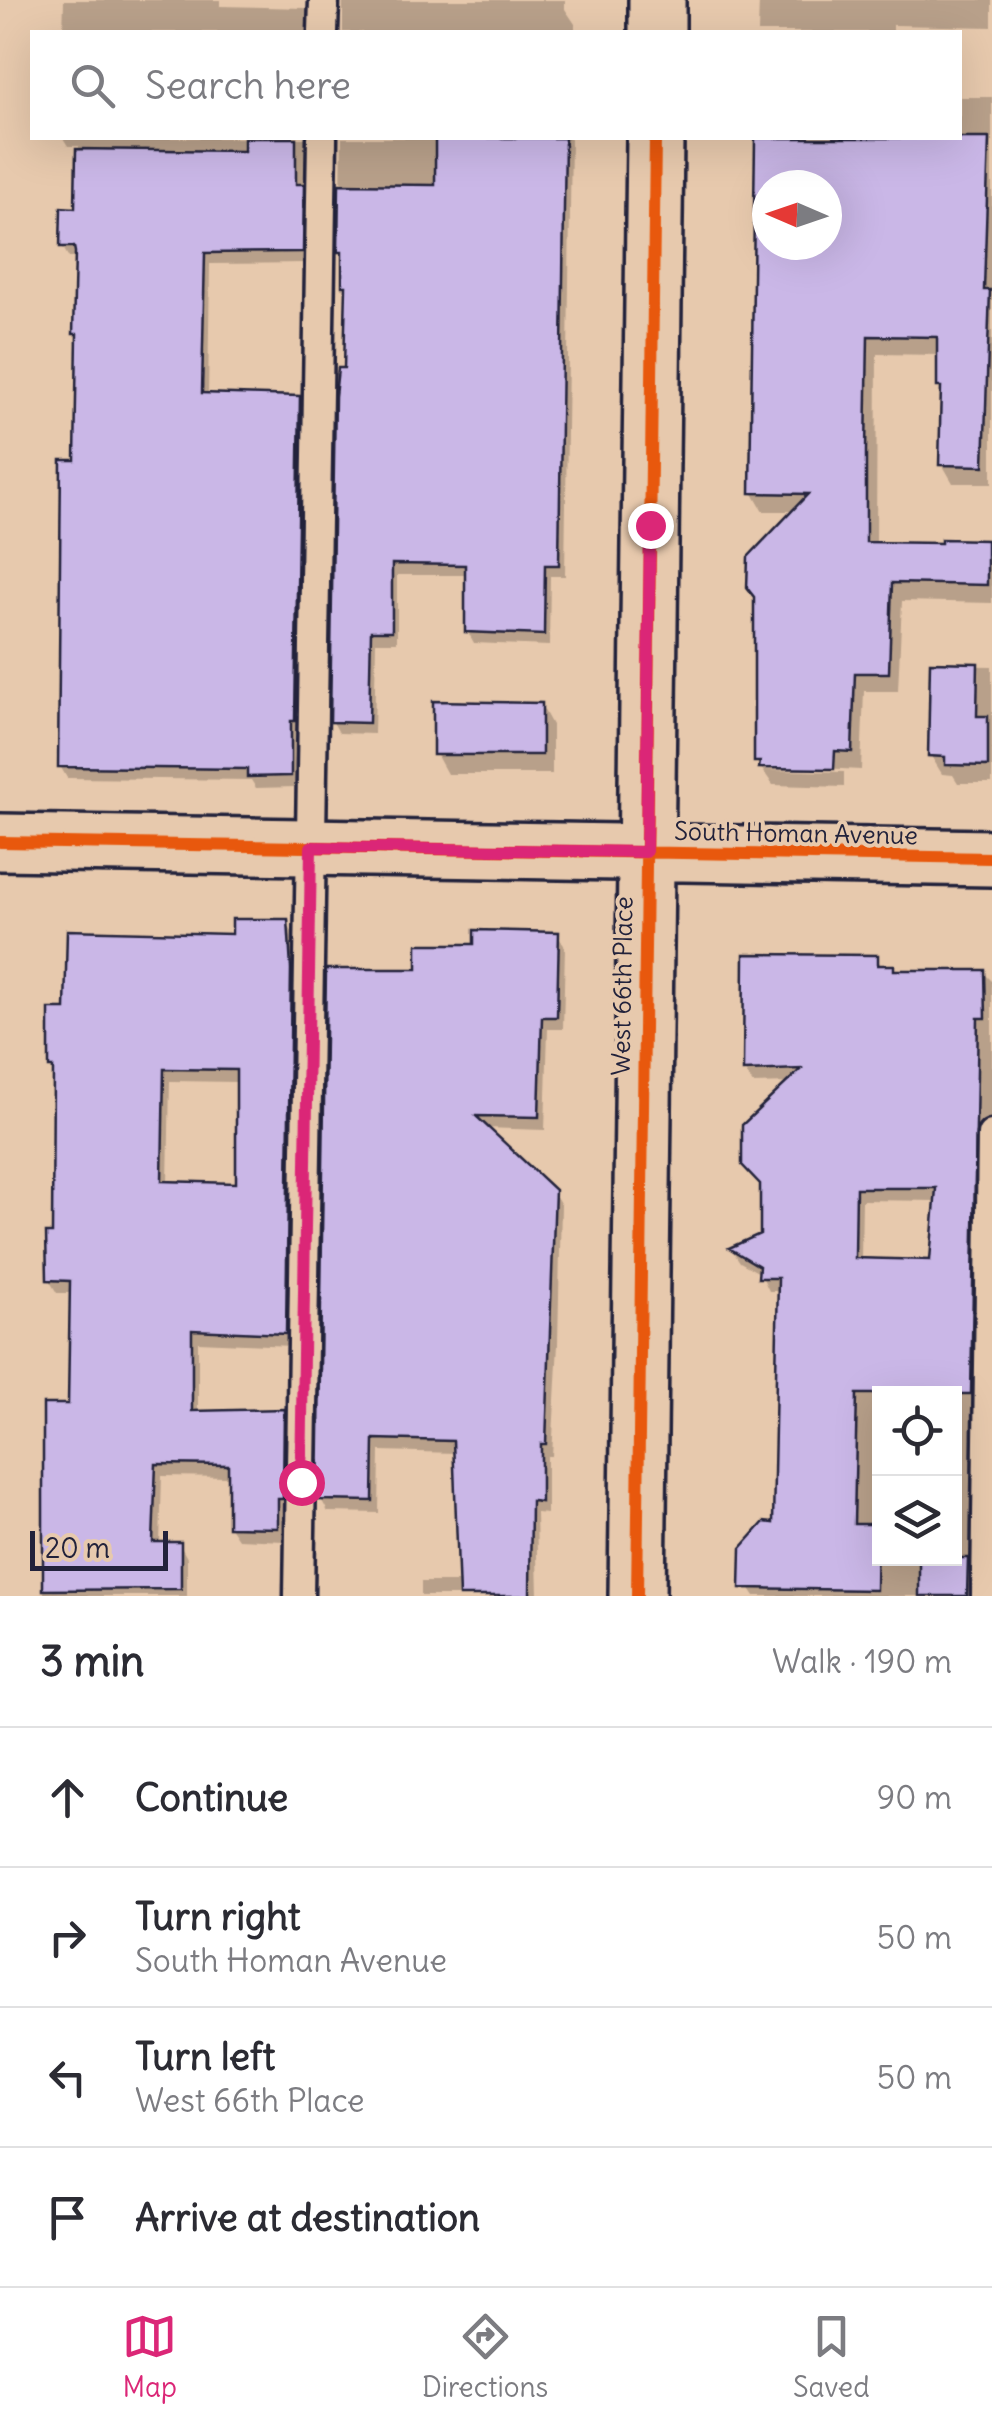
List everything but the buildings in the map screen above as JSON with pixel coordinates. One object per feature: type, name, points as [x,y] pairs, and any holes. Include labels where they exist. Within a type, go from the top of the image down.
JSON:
[{"type":"street","points":[[657,0],[657,30]]},
{"type":"street","name":"West 66th Place","points":[[637,1596],[656,140]]},
{"type":"street","name":"South Homan Avenue","points":[[0,842],[992,858]]},
{"type":"lane","points":[[324,0],[324,30]]},
{"type":"lane","points":[[299,1596],[322,140]]},
{"type":"lane","points":[[986,1596],[992,1135]]},
{"type":"cycle path","points":[[637,1596],[655,140]]},
{"type":"cycle path","points":[[0,842],[992,858]]},
{"type":"route","points":[[301,1482],[311,847],[646,852],[650,525]]}]
